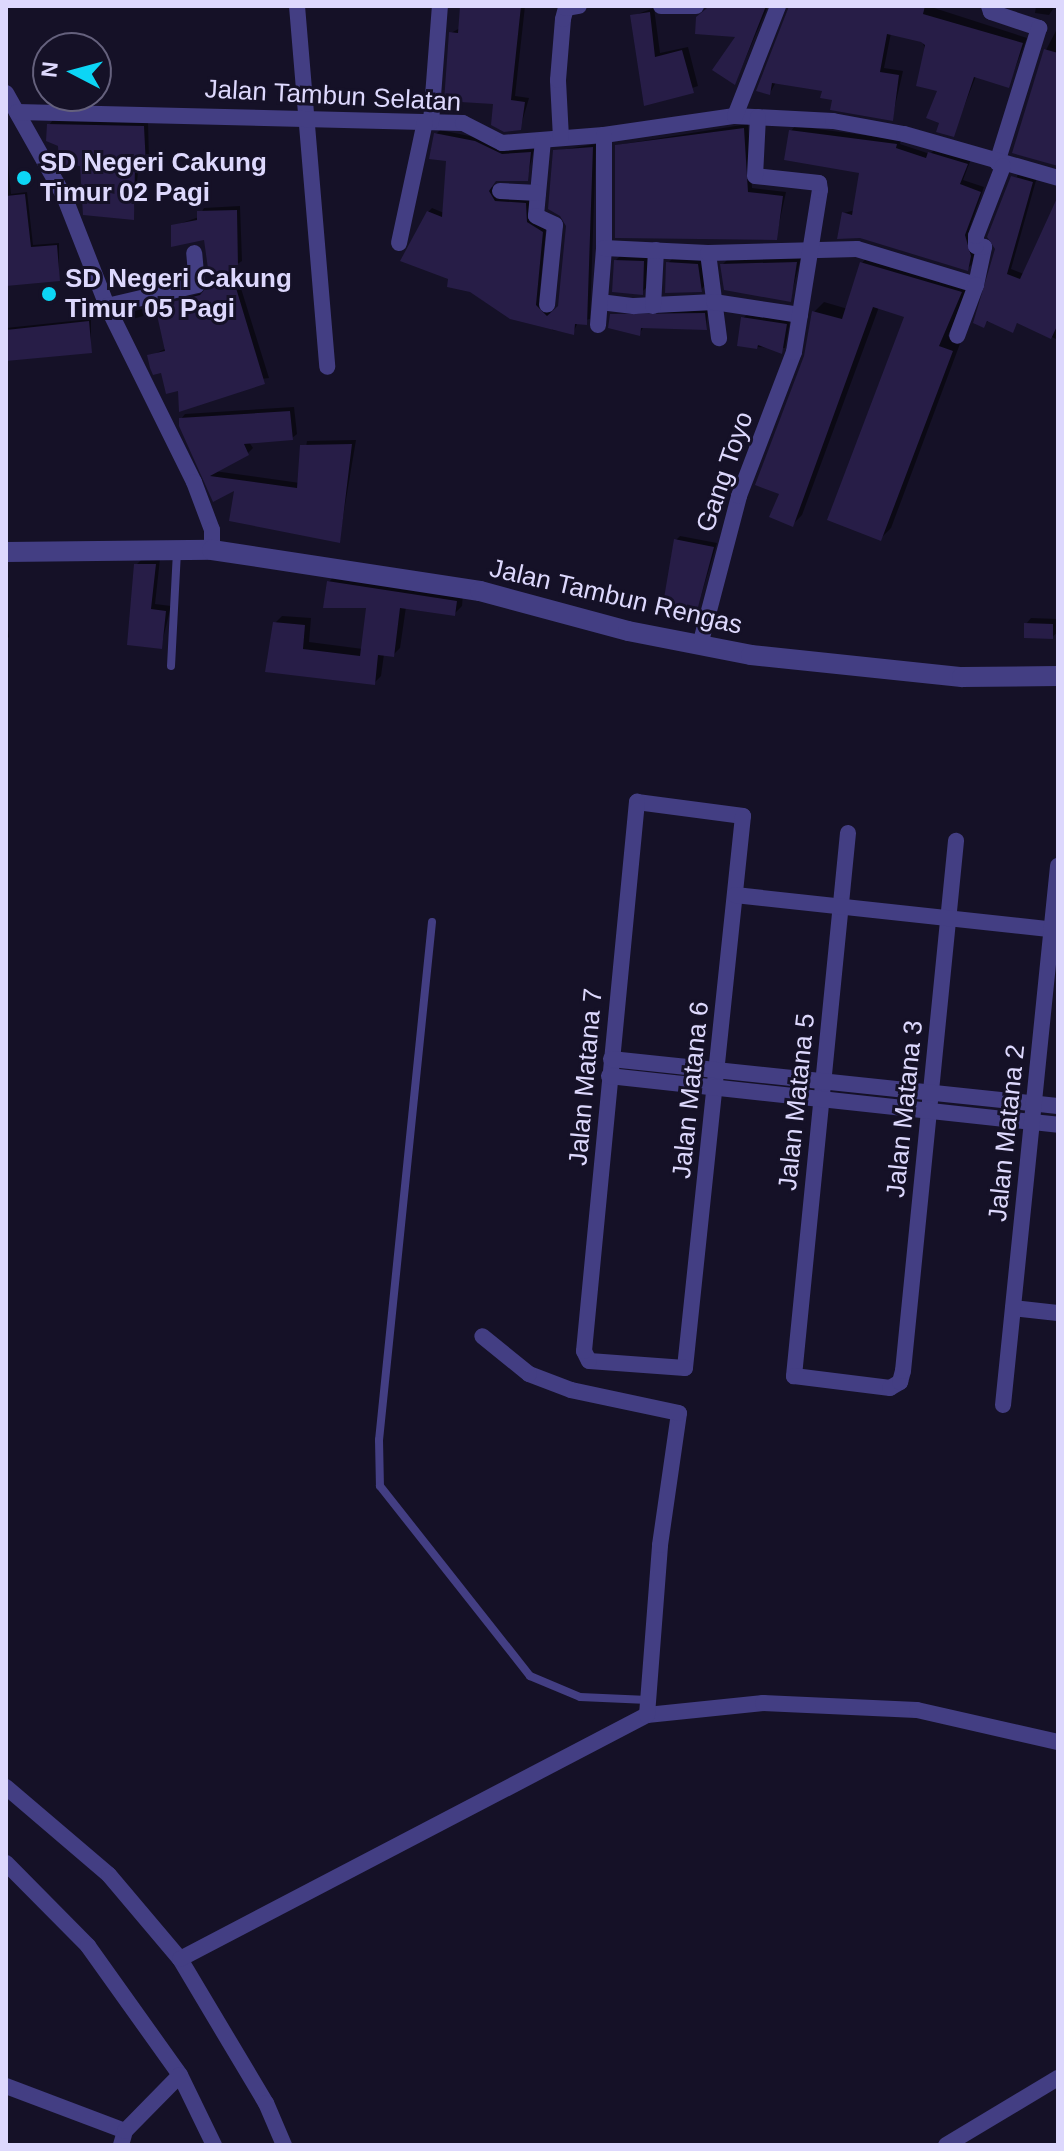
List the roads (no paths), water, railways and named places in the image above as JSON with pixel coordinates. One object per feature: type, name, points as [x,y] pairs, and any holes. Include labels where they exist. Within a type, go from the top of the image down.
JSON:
[{"type":"street","points":[[297,6],[327,367]]},
{"type":"street","points":[[399,243],[428,122],[440,6]]},
{"type":"street","points":[[561,138],[558,80],[563,19],[566,8],[579,6]]},
{"type":"street","points":[[661,6],[696,6]]},
{"type":"street","points":[[735,116],[776,6]]},
{"type":"street","points":[[957,336],[976,285],[984,247],[976,246],[976,236],[1039,28],[991,12],[989,6]]},
{"type":"street","points":[[6,93],[64,196],[107,306],[212,541]]},
{"type":"street","name":"Jalan Tambun Selatan","points":[[17,112],[466,123],[502,143],[604,135],[735,116],[833,121],[904,134],[1000,165],[1058,178]]},
{"type":"street","name":"Gang Toyo","points":[[703,630],[739,496],[794,352],[813,248],[819,183],[755,176],[758,117]]},
{"type":"street","points":[[598,325],[604,248],[604,135]]},
{"type":"street","points":[[543,140],[537,218],[555,225],[547,305]]},
{"type":"street","points":[[500,191],[538,193]]},
{"type":"street","points":[[604,248],[708,253],[813,248],[895,257],[976,285]]},
{"type":"street","points":[[653,306],[656,250]]},
{"type":"street","points":[[107,306],[197,285],[194,253]]},
{"type":"street","points":[[708,253],[719,338]]},
{"type":"street","points":[[600,302],[653,306],[714,302],[800,315]]},
{"type":"street","name":"Jalan Tambun Rengas","points":[[6,552],[177,547],[212,541],[703,630],[856,669],[962,677],[1058,676]]},
{"type":"street","name":"Jalan Matana 6","points":[[637,802],[743,816],[685,1368]]},
{"type":"street","name":"Jalan Matana 7","points":[[637,802],[585,1357],[685,1368]]},
{"type":"street","name":"Jalan Matana 5","points":[[848,833],[794,1376],[890,1388],[900,1382]]},
{"type":"street","name":"Jalan Matana 3","points":[[900,1382],[956,841]]},
{"type":"street","name":"Jalan Matana 2","points":[[1003,1405],[1055,929],[1058,866]]},
{"type":"street","points":[[735,895],[1055,929]]},
{"type":"street","points":[[611,1059],[1058,1106]]},
{"type":"street","points":[[609,1076],[1058,1125]]},
{"type":"street","points":[[1013,1308],[1058,1313]]},
{"type":"street","points":[[482,1336],[529,1374],[571,1390],[679,1413],[660,1545],[648,1707]]},
{"type":"street","points":[[180,1959],[648,1707],[763,1703],[917,1710],[1058,1742]]},
{"type":"street","points":[[6,1787],[109,1875],[180,1959],[266,2103],[284,2145]]},
{"type":"street","points":[[6,1863],[88,1946],[180,2075],[214,2145]]},
{"type":"street","points":[[6,2086],[123,2138],[180,2075]]},
{"type":"street","points":[[946,2145],[1058,2078]]},
{"type":"lane","points":[[171,666],[177,547]]},
{"type":"lane","points":[[432,922],[379,1440],[380,1486],[530,1676],[580,1697],[648,1707]]},
{"type":"place","name":"SD Negeri Cakung Timur 02 Pagi","points":[[24,178]]},
{"type":"place","name":"SD Negeri Cakung Timur 05 Pagi","points":[[49,294]]}]
